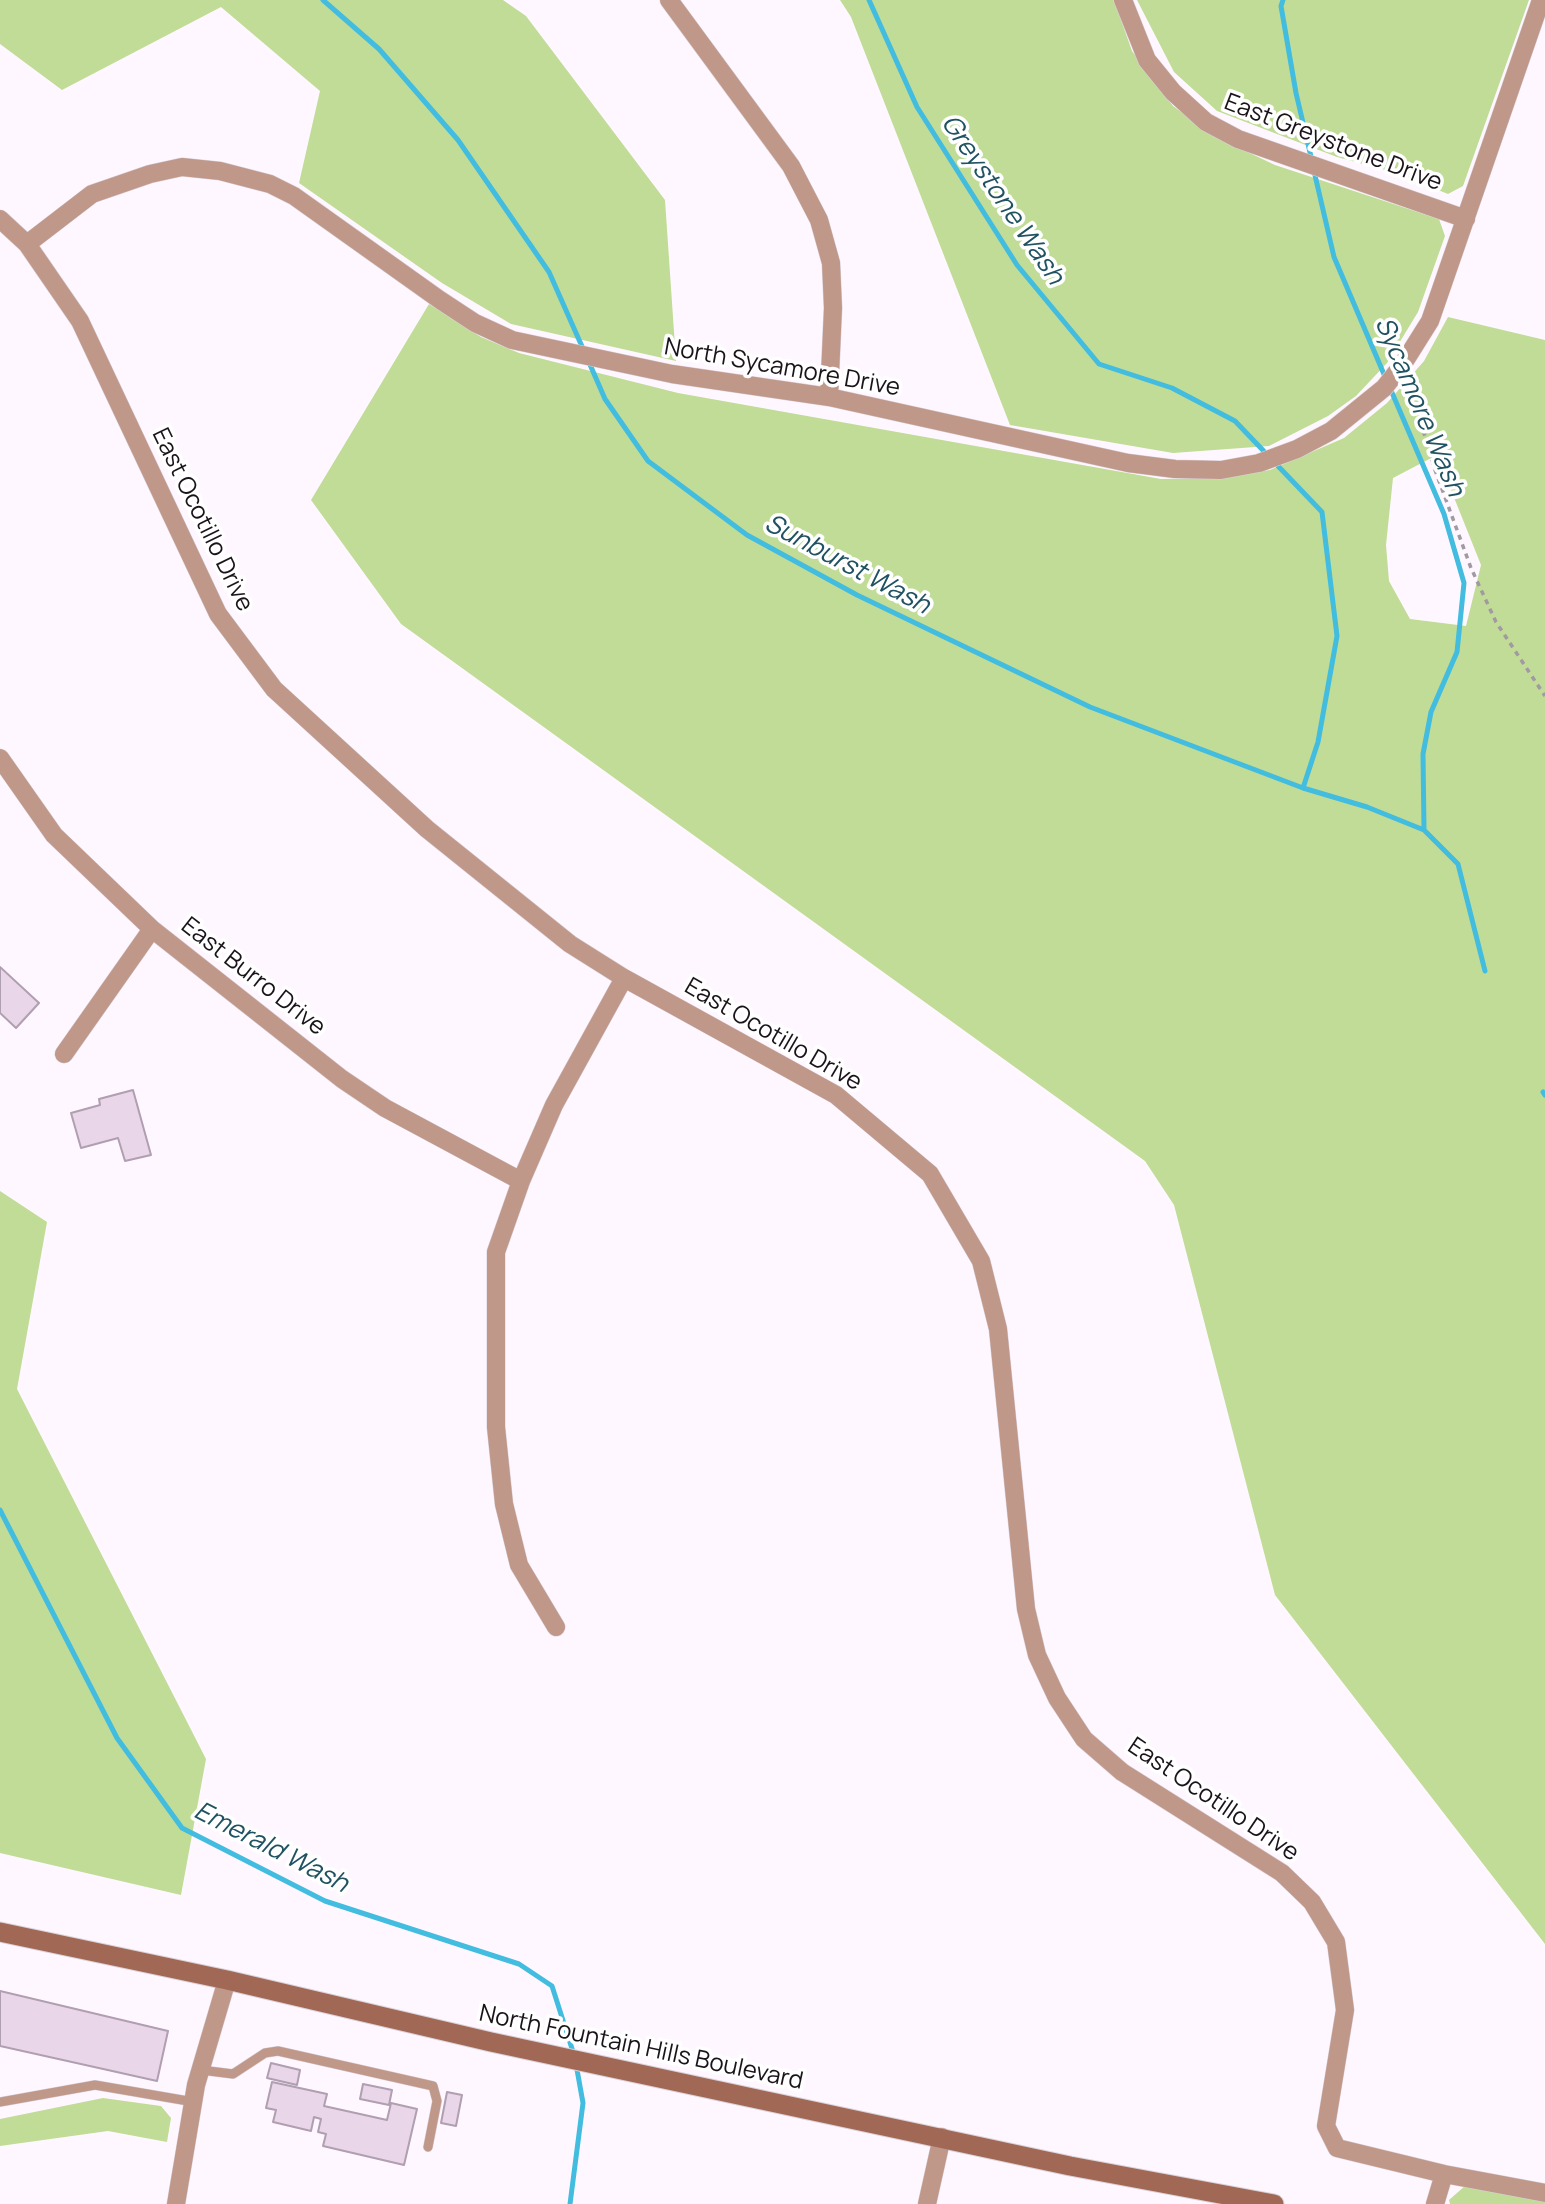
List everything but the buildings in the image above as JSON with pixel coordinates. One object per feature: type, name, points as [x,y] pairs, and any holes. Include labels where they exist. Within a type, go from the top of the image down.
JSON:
[{"type":"main road","name":"North Fountain Hills Boulevard","points":[[0,1932],[227,1980],[491,2042],[1070,2166],[1274,2204]]},
{"type":"street","points":[[669,0],[791,166],[819,220],[831,263],[833,308],[829,397]]},
{"type":"street","name":"East Greystone Drive","points":[[1124,0],[1147,60],[1173,92],[1206,122],[1238,139],[1466,219]]},
{"type":"street","name":"North Sycamore Drive","points":[[27,244],[92,194],[150,174],[182,167],[220,171],[270,184],[294,196],[440,300],[512,340],[672,374],[829,397],[1128,463],[1175,469],[1221,470],[1259,463],[1297,449],[1331,431],[1384,388],[1404,364],[1430,321],[1541,0]]},
{"type":"street","name":"East Ocotillo Drive","points":[[0,219],[27,244],[80,321],[189,559],[218,614],[259,671],[299,714],[427,829],[570,944],[624,978],[836,1095],[930,1174],[981,1261],[998,1329],[1026,1609],[1037,1655],[1057,1698],[1084,1739],[1122,1772],[1282,1872],[1312,1902],[1336,1942],[1345,2010],[1326,2126],[1329,2137],[1338,2148],[1350,2153],[1444,2174]]},
{"type":"street","name":"East Burro Drive","points":[[0,758],[54,835],[152,929],[342,1079],[385,1108],[521,1181]]},
{"type":"street","points":[[64,1054],[152,929]]},
{"type":"street","points":[[556,1627],[519,1565],[504,1504],[496,1427],[496,1252],[521,1181],[554,1105],[624,978]]},
{"type":"street","points":[[176,2204],[201,2070],[227,1980]]},
{"type":"street","points":[[927,2204],[942,2137]]},
{"type":"street","points":[[1435,2204],[1444,2174],[1545,2193]]},
{"type":"lane","points":[[201,2070],[233,2074],[265,2053],[278,2051],[433,2086],[437,2101],[428,2147]]},
{"type":"lane","points":[[0,2102],[95,2085],[194,2102]]},
{"type":"path","points":[[1404,364],[1435,470],[1471,568],[1496,622],[1545,696]]},
{"type":"green space","points":[[0,0],[503,0],[526,16],[665,200],[676,361],[511,324],[442,283],[299,183],[320,91],[221,7],[62,90],[0,44]]},
{"type":"green space","points":[[840,0],[1114,0],[1132,51],[1173,106],[1216,137],[1275,165],[1439,219],[1445,236],[1418,312],[1387,363],[1356,396],[1328,416],[1269,446],[1173,453],[1010,425],[851,17]]},
{"type":"green space","points":[[1137,0],[1529,0],[1463,186],[1448,194],[1393,172],[1337,157],[1217,111],[1174,72]]},
{"type":"green space","points":[[429,304],[481,337],[519,353],[678,393],[1161,479],[1214,478],[1270,470],[1344,438],[1387,403],[1424,361],[1448,317],[1545,340],[1545,1944],[1275,1595],[1174,1205],[1145,1161],[401,624],[311,500]],"holes":[[[1437,455],[1481,565],[1466,626],[1410,619],[1389,581],[1386,545],[1393,478]]]},
{"type":"green space","points":[[0,1191],[47,1222],[17,1389],[206,1759],[181,1895],[0,1853]]},
{"type":"green space","points":[[103,2098],[161,2106],[171,2118],[167,2142],[108,2131],[0,2146],[0,2119]]},
{"type":"green space","points":[[1466,2185],[1545,2204],[1450,2204],[1449,2200]]},
{"type":"waterway","name":"Sunburst Wash","points":[[323,0],[379,49],[458,140],[549,272],[584,351]]},
{"type":"waterway","name":"Greystone Wash","points":[[869,0],[917,107],[1017,265],[1099,364],[1172,388],[1235,421],[1322,512],[1337,636],[1318,742],[1303,788]]},
{"type":"waterway","name":"Sycamore Wash","points":[[1283,0],[1281,6],[1296,93],[1312,161]]},
{"type":"waterway","name":"Sycamore Wash","points":[[1314,171],[1334,257],[1386,379]]},
{"type":"waterway","name":"Sunburst Wash","points":[[588,360],[605,399],[648,461],[747,535],[857,595],[1090,707],[1303,788],[1367,807],[1424,830],[1458,864],[1485,971]]},
{"type":"waterway","name":"Sycamore Wash","points":[[1390,388],[1444,514],[1464,583],[1457,652],[1431,712],[1423,754],[1424,830]]},
{"type":"waterway","name":"Emerald Wash","points":[[0,1510],[117,1738],[182,1828],[325,1901],[519,1964],[552,1986],[574,2055]]},
{"type":"waterway","name":"Emerald Wash","points":[[570,2204],[583,2103],[576,2064]]}]
